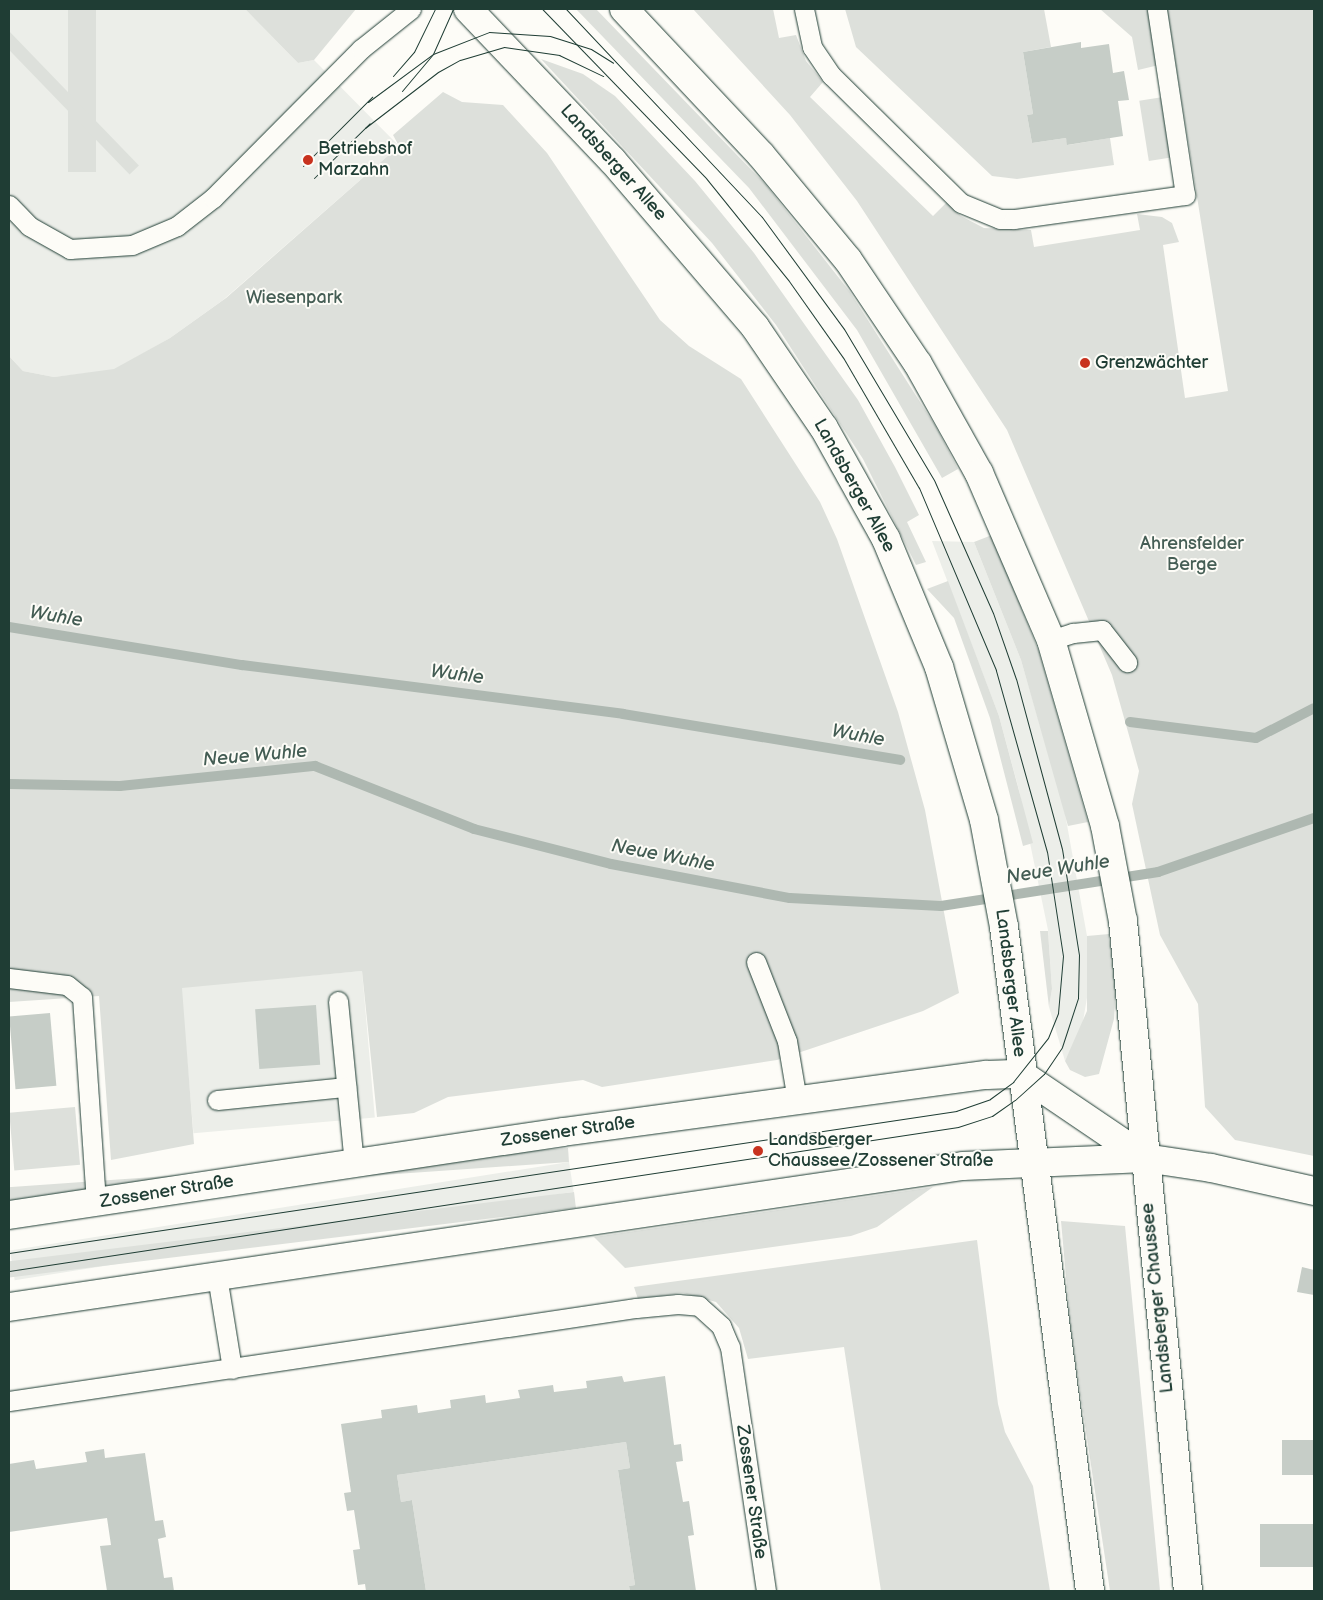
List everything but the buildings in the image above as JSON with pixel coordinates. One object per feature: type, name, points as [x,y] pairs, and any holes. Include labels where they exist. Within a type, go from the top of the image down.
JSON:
[{"type":"main road","name":"Landsberger Allee","points":[[468,9],[694,252],[755,327],[824,428],[886,539],[939,667],[970,764],[992,862],[1004,927],[1021,1074]]},
{"type":"main road","points":[[624,9],[761,155],[848,260],[918,364],[979,473],[1051,640]]},
{"type":"main road","name":"Landsberger Chaussee","points":[[1051,640],[1105,826],[1123,921],[1188,1591]]},
{"type":"main road","points":[[1021,1074],[1109,1147],[1145,1158],[1211,1168],[1314,1191]]},
{"type":"main road","points":[[1021,1074],[1090,1591]]},
{"type":"main road","name":"Zossener Straße","points":[[9,1216],[951,1078],[1021,1074]]},
{"type":"main road","points":[[9,1307],[940,1169],[1034,1163],[1109,1147]]},
{"type":"lane","points":[[9,205],[29,226],[70,249],[132,246],[177,226],[213,198],[361,50],[411,9]]},
{"type":"lane","points":[[804,9],[808,34],[824,66],[961,203],[980,212],[1014,219],[1185,195],[1157,9]]},
{"type":"lane","points":[[1051,640],[1073,633],[1102,630],[1127,662]]},
{"type":"lane","points":[[756,962],[788,1041],[797,1100]]},
{"type":"lane","points":[[9,978],[67,985],[82,997],[96,1203]]},
{"type":"lane","points":[[338,1001],[354,1164]]},
{"type":"lane","points":[[217,1100],[346,1086]]},
{"type":"lane","points":[[217,1276],[232,1369]]},
{"type":"lane","name":"Zossener Straße","points":[[9,1401],[636,1308],[678,1304],[699,1306],[721,1326],[730,1347],[766,1591]]},
{"type":"shaded area","points":[[9,9],[245,9],[298,63],[314,60],[399,146],[223,300],[170,338],[114,370],[54,377],[23,371],[9,356]]},
{"type":"shaded area","points":[[932,541],[974,542],[1021,660],[1064,808],[1087,936],[1089,986],[1082,1027],[1065,1061],[1049,1007],[1052,989],[1048,930],[1019,790],[999,716]]},
{"type":"shaded area","points":[[362,971],[375,1117],[194,1133],[181,987]]},
{"type":"shaded area","points":[[569,1162],[574,1192],[15,1280],[10,1251]]},
{"type":"green space","points":[[68,9],[96,9],[96,172],[68,172]]},
{"type":"green space","points":[[245,9],[356,9],[314,60],[298,63]]},
{"type":"green space","points":[[576,9],[596,9],[766,185],[850,292],[936,427],[958,469],[942,478],[857,330],[749,188]]},
{"type":"green space","name":"Ahrensfelder Berge","points":[[693,9],[773,9],[779,38],[796,35],[806,61],[823,82],[810,97],[933,216],[947,202],[961,216],[984,228],[1031,230],[1034,247],[1140,230],[1137,214],[1162,217],[1172,223],[1179,242],[1163,245],[1185,398],[1228,391],[1167,9],[1314,9],[1314,1156],[1235,1140],[1205,1107],[1198,1004],[1160,935],[1132,804],[1139,771],[1112,675],[1007,430],[857,201],[790,115]]},
{"type":"green space","points":[[845,9],[1044,9],[1051,47],[1023,52],[1033,114],[1027,115],[1032,143],[1066,138],[1068,145],[1110,138],[1114,165],[1017,179],[992,176],[856,47]]},
{"type":"green space","points":[[1100,9],[1149,9],[1159,65],[1138,70],[1132,37]]},
{"type":"green space","points":[[9,31],[139,166],[130,175],[9,50]]},
{"type":"green space","points":[[541,59],[583,74],[615,96],[695,181],[754,253],[858,400],[919,515],[907,522],[926,562],[916,565],[863,459],[776,325],[712,243]]},
{"type":"green space","name":"Wiesenpark","points":[[443,92],[462,102],[503,105],[547,153],[660,320],[689,346],[741,379],[820,502],[837,539],[898,712],[925,810],[959,993],[923,1011],[777,1060],[602,1087],[583,1080],[448,1097],[414,1113],[377,1117],[362,971],[182,988],[194,1144],[111,1160],[99,996],[9,1002],[9,356],[23,371],[54,377],[114,369],[170,338],[226,298],[399,146],[393,135]]},
{"type":"green space","points":[[1163,97],[1173,157],[1149,161],[1139,101]]},
{"type":"green space","points":[[992,535],[1039,652],[1088,822],[1068,826],[1021,660],[974,542]]},
{"type":"green space","points":[[948,581],[999,716],[1033,843],[1023,846],[990,718],[954,618],[927,589]]},
{"type":"green space","points":[[1040,931],[1048,931],[1052,989],[1049,1007]]},
{"type":"green space","points":[[1109,934],[1116,986],[1114,1019],[1099,1074],[1085,1077],[1070,1070],[1065,1061],[1087,1011],[1087,936]]},
{"type":"green space","points":[[75,1107],[80,1165],[14,1171],[9,1113]]},
{"type":"green space","points":[[568,1148],[569,1162],[9,1201],[9,1187]]},
{"type":"green space","points":[[933,1187],[877,1227],[851,1236],[625,1268],[594,1237]]},
{"type":"green space","points":[[574,1192],[576,1208],[9,1277],[9,1261]]},
{"type":"green space","points":[[1061,1221],[1125,1226],[1160,1591],[1110,1591],[1071,1332]]},
{"type":"green space","points":[[977,1240],[998,1404],[1005,1432],[1033,1486],[1050,1591],[881,1591],[844,1347],[748,1359],[739,1328],[716,1302],[683,1293],[638,1299],[634,1287]]},
{"type":"green space","points":[[626,1442],[630,1468],[618,1470],[635,1585],[629,1586],[630,1591],[426,1591],[412,1500],[401,1502],[397,1475]]},
{"type":"waterway","name":"Wuhle","points":[[9,627],[242,665],[623,714],[900,760]]},
{"type":"waterway","name":"Wuhle","points":[[1130,722],[1256,738],[1314,708]]},
{"type":"waterway","name":"Neue Wuhle","points":[[9,784],[120,786],[315,766],[474,829],[611,864],[790,898],[941,906],[1158,872],[1314,818]]},
{"type":"tram line","points":[[393,76],[414,52],[435,9]]},
{"type":"tram line","points":[[402,91],[433,54],[453,9]]},
{"type":"tram line","points":[[9,1253],[956,1111],[990,1099],[1013,1082],[1048,1038],[1058,1013],[1063,956],[1047,852],[996,670],[919,488],[844,359],[789,281],[706,178],[542,9]]},
{"type":"tram line","points":[[9,1271],[958,1127],[992,1116],[1015,1100],[1044,1074],[1062,1047],[1078,998],[1079,955],[1062,849],[1016,679],[993,613],[934,480],[844,329],[762,217],[566,9]]},
{"type":"tram line","points":[[368,102],[433,54],[489,32],[550,36],[591,49],[613,63]]},
{"type":"tram line","points":[[365,128],[438,72],[460,60],[504,47],[559,55],[603,76]]},
{"type":"tram line","points":[[303,166],[372,97]]},
{"type":"tram line","points":[[314,178],[370,123]]},
{"type":"place","name":"Betriebshof Marzahn","points":[[308,160]]},
{"type":"place","name":"Grenzwächter","points":[[1085,363]]},
{"type":"place","name":"Landsberger Chaussee/Zossener Straße","points":[[758,1151]]}]
